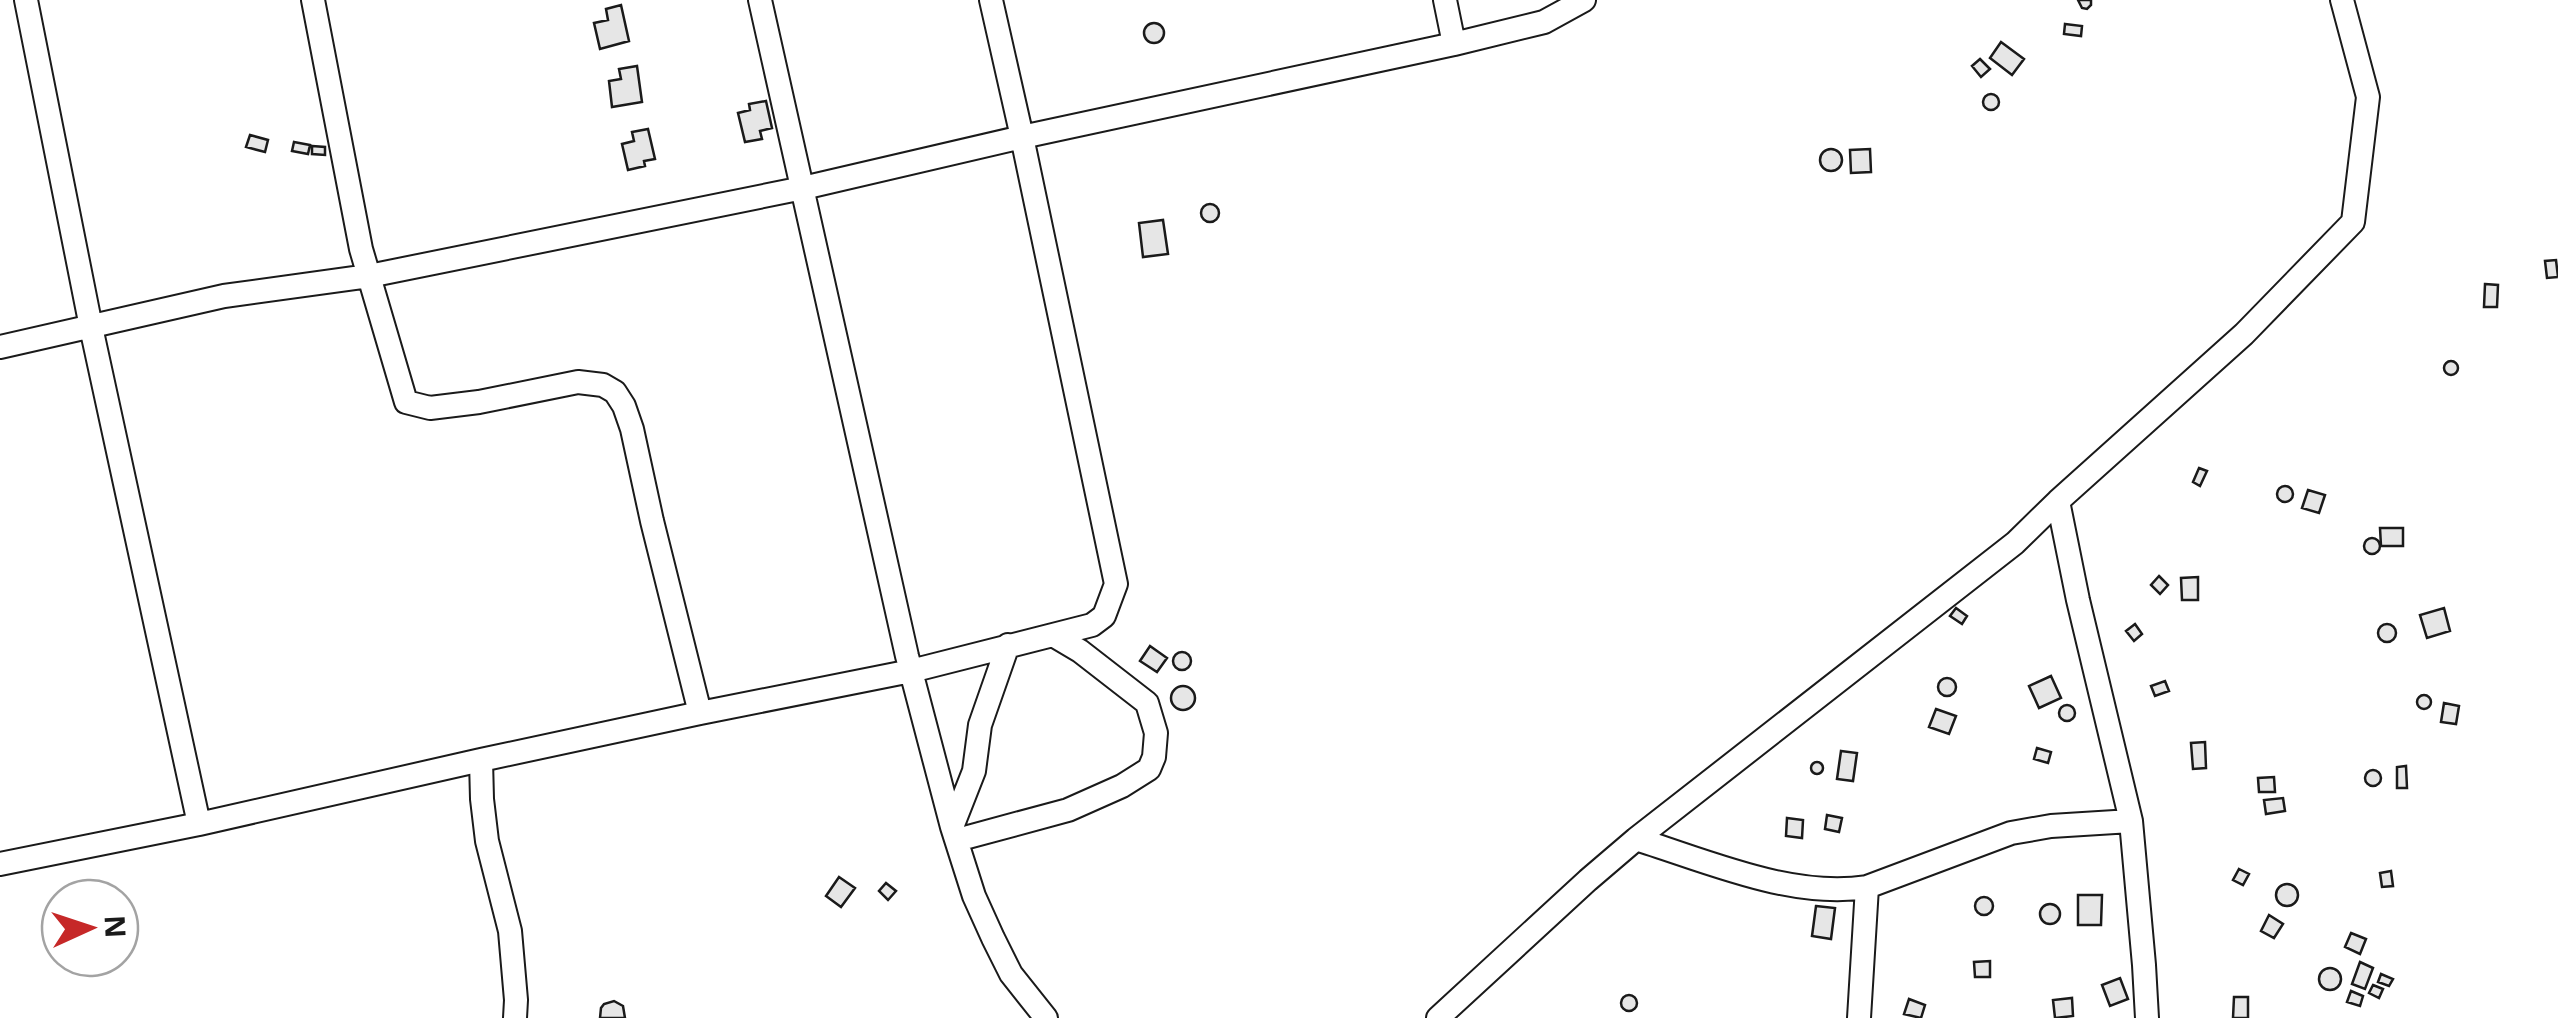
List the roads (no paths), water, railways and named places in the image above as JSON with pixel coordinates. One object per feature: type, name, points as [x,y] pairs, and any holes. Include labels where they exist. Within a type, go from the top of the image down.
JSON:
[{"type":"street","points":[[26,0],[91,327],[200,824]]},
{"type":"street","points":[[313,0],[357,230],[406,402],[430,408],[578,382],[603,384],[615,392],[632,429],[700,713]]},
{"type":"street","points":[[760,0],[911,671],[955,834],[974,896],[1010,974],[1046,1018]]},
{"type":"street","points":[[0,864],[911,671],[1092,625],[1104,616],[1116,584],[991,0]]},
{"type":"street","points":[[1445,0],[1454,44]]},
{"type":"street","points":[[0,347],[224,296],[369,276],[803,188],[1454,44],[1544,22],[1584,0]]},
{"type":"street","points":[[1438,1018],[1636,840],[2015,544],[2058,500],[2244,334],[2353,222],[2368,98],[2342,0]]},
{"type":"street","points":[[2058,500],[2131,821],[2147,1018]]},
{"type":"street","points":[[955,834],[1068,810],[1149,769],[1156,733],[1146,704],[1080,651],[1052,636]]},
{"type":"street","points":[[955,834],[974,771],[980,725],[1008,645]]},
{"type":"street","points":[[481,760],[487,841],[510,932],[515,1018]]},
{"type":"street","points":[[1636,840],[1783,884],[1842,891],[1867,887],[2011,834],[2051,826],[2131,821]]},
{"type":"street","points":[[1859,1018],[1867,887]]}]
